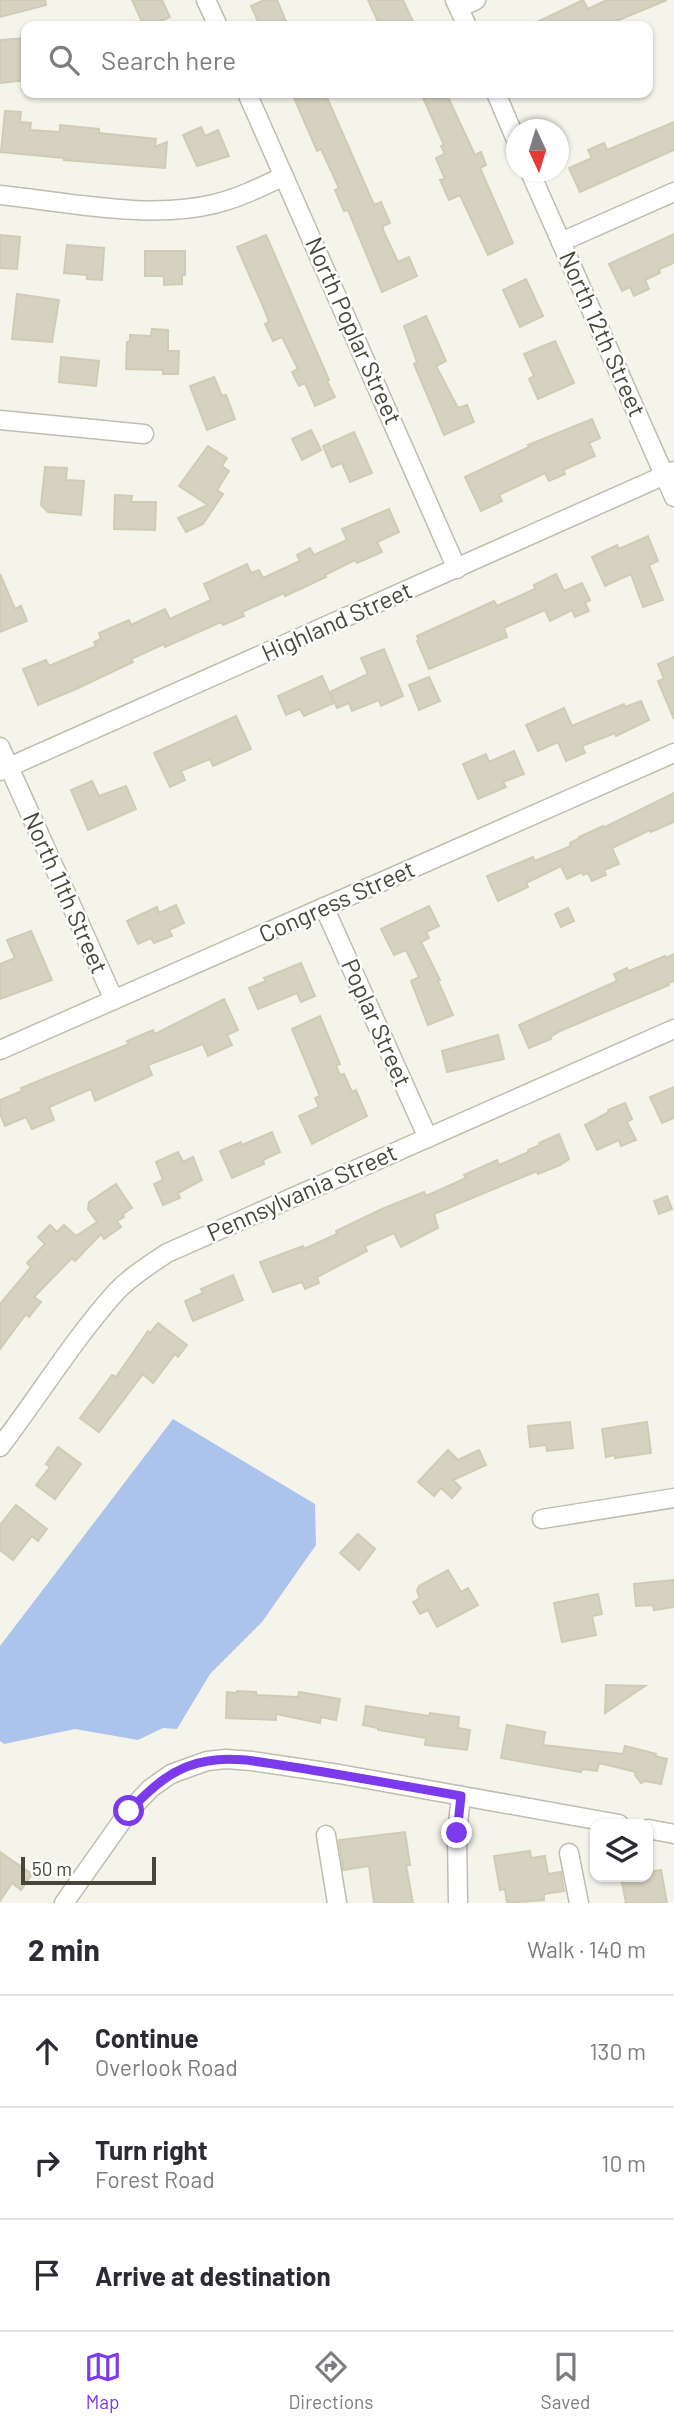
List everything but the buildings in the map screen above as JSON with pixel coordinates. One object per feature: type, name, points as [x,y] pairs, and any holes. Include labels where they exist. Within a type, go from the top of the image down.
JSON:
[{"type":"street","points":[[206,0],[216,21]]},
{"type":"street","points":[[465,21],[457,4],[476,0]]},
{"type":"street","name":"North Poplar Street","points":[[249,98],[457,569]]},
{"type":"street","points":[[498,98],[507,119]]},
{"type":"street","points":[[0,195],[147,211],[181,210],[214,205],[246,195],[284,176]]},
{"type":"street","name":"North 12th Street","points":[[534,182],[669,473],[674,497]]},
{"type":"street","points":[[561,243],[674,192]]},
{"type":"street","points":[[0,420],[144,434]]},
{"type":"street","name":"Highland Street","points":[[4,769],[669,473]]},
{"type":"street","name":"North 11th Street","points":[[0,747],[4,769],[114,1000]]},
{"type":"street","name":"Congress Street","points":[[0,1050],[674,753]]},
{"type":"street","name":"Poplar Street","points":[[324,907],[428,1138]]},
{"type":"street","name":"Pennsylvania Street","points":[[0,1447],[70,1350],[117,1291],[141,1271],[188,1243],[674,1029]]},
{"type":"street","points":[[542,1519],[674,1498]]},
{"type":"street","points":[[64,1903],[129,1811],[151,1788],[171,1774],[207,1761],[253,1761],[591,1819]]},
{"type":"street","points":[[458,1903],[457,1833],[461,1796]]},
{"type":"street","points":[[653,1830],[674,1834]]},
{"type":"street","points":[[326,1835],[337,1903]]},
{"type":"street","points":[[569,1853],[579,1903]]},
{"type":"water","points":[[173,1419],[315,1504],[316,1545],[262,1622],[210,1674],[177,1729],[163,1728],[138,1740],[75,1729],[4,1744],[0,1741],[0,1646]]},
{"type":"route","points":[[129,1811],[151,1788],[171,1774],[207,1761],[226,1759],[339,1774],[461,1796],[457,1833]]}]
